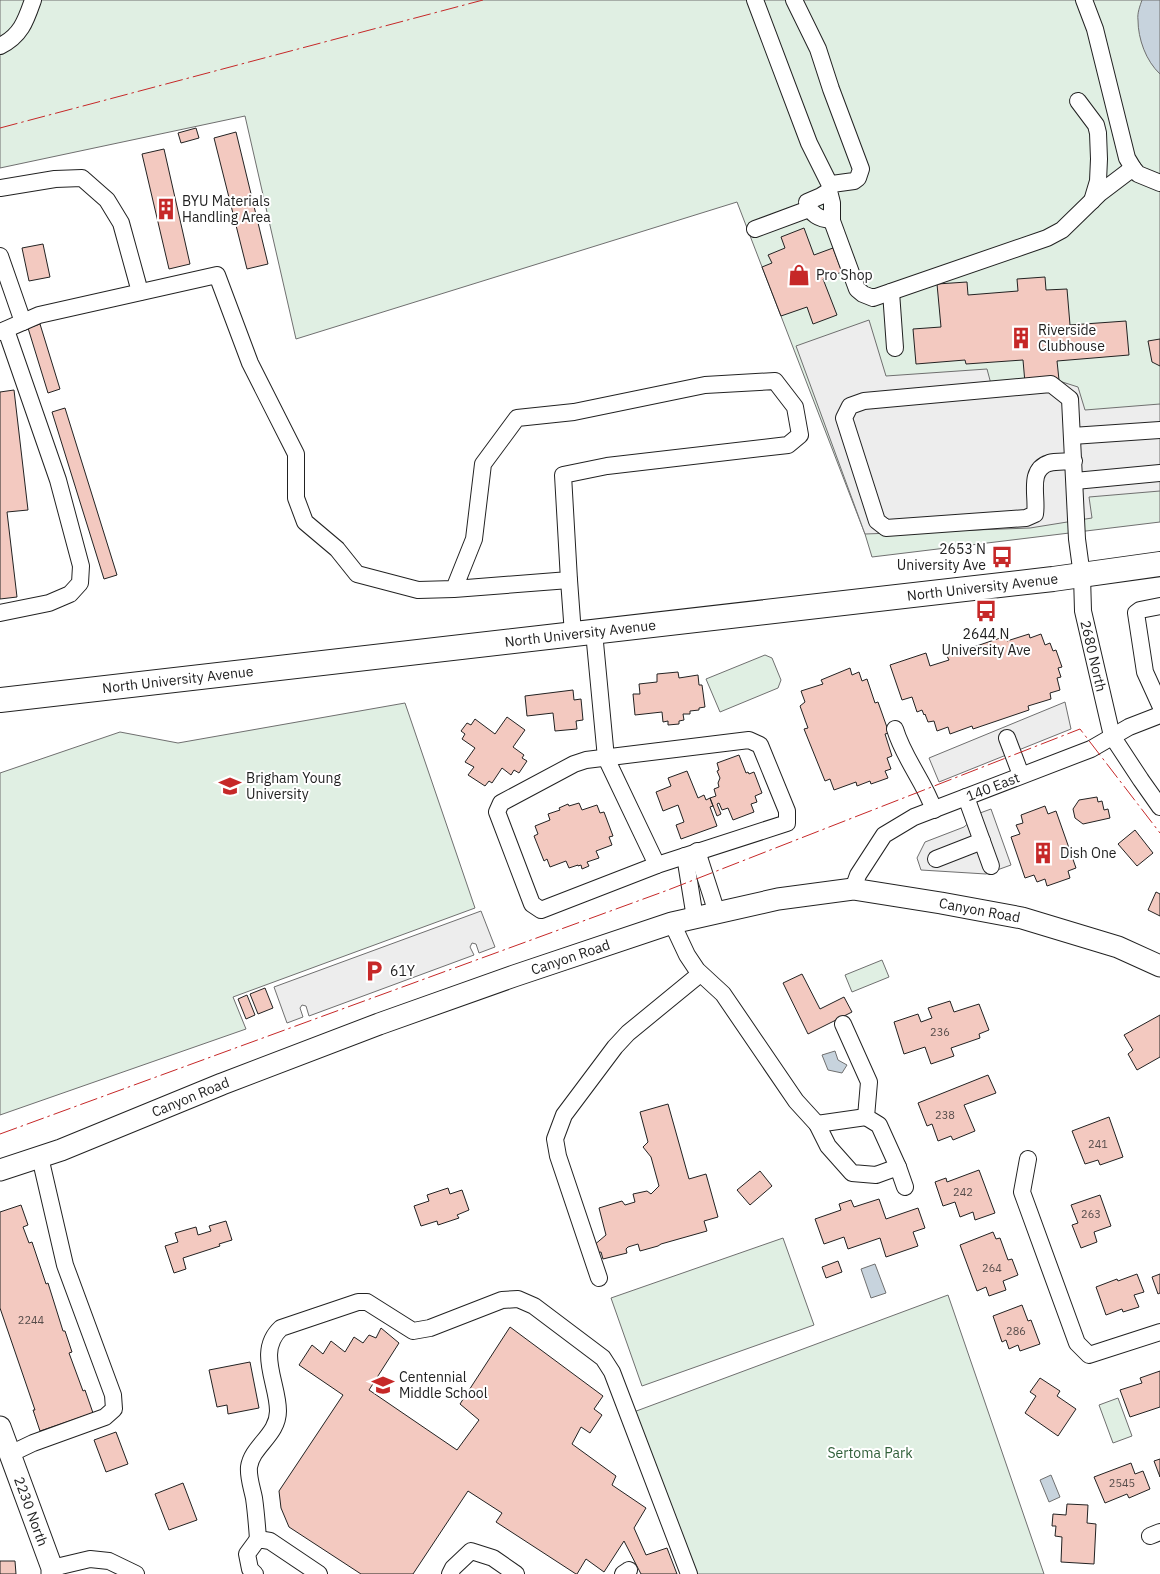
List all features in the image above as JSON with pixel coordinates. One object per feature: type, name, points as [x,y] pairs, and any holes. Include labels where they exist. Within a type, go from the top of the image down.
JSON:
[{"type":"highway","name":"North University Avenue","points":[[0,700],[1082,576],[1160,564]]},
{"type":"main road","name":"Canyon Road","points":[[0,1170],[61,1150],[222,1084],[379,1024],[514,976],[672,923],[778,899],[853,889],[1022,918],[1118,947],[1160,966]]},
{"type":"main road","name":"2230 North","points":[[0,1427],[52,1571]]},
{"type":"street","points":[[0,46],[10,41],[25,24],[33,0]]},
{"type":"street","points":[[755,0],[809,143],[829,183],[832,220],[857,289],[863,294],[873,298],[1047,238],[1062,230],[1092,201],[1133,168]]},
{"type":"street","points":[[794,0],[818,49],[864,176],[830,187],[821,196],[807,202],[810,209],[819,218],[832,220]]},
{"type":"street","points":[[1084,0],[1095,29],[1127,158],[1138,174],[1160,183]]},
{"type":"street","points":[[1078,101],[1096,125],[1098,133],[1100,159],[1098,181],[1092,201]]},
{"type":"street","points":[[0,188],[82,178],[107,200],[121,223],[140,292]]},
{"type":"street","points":[[755,229],[810,209]]},
{"type":"street","points":[[0,256],[22,322]]},
{"type":"street","points":[[0,613],[49,603],[70,594],[80,583],[81,566],[58,480],[3,331],[39,315],[217,275],[250,363],[296,454],[296,498],[306,522],[337,549],[357,574],[418,590],[569,580]]},
{"type":"street","points":[[891,292],[895,348]]},
{"type":"street","points":[[454,589],[474,539],[483,464],[516,418],[574,412],[704,385],[775,381],[795,407],[800,436],[788,445],[607,466],[563,475],[569,580],[584,633],[606,758],[657,865]]},
{"type":"street","name":"2680 North","points":[[1074,461],[1049,463],[1038,470],[1035,480],[1037,504],[1035,514],[1026,518],[886,528],[877,521],[844,418],[850,406],[864,401],[1051,384],[1070,399],[1074,461],[1077,539],[1082,576],[1083,610],[1112,736]]},
{"type":"street","points":[[1072,436],[1160,430]]},
{"type":"street","points":[[1075,481],[1160,473]]},
{"type":"street","points":[[1160,606],[1140,610],[1136,613],[1145,672],[1160,705]]},
{"type":"street","name":"140 East","points":[[853,889],[858,875],[884,835],[914,817],[1091,749],[1112,736],[1160,715]]},
{"type":"street","points":[[895,729],[905,756],[928,793],[934,810]]},
{"type":"street","points":[[1112,736],[1160,807]]},
{"type":"street","points":[[1006,738],[1021,775]]},
{"type":"street","points":[[749,740],[760,745],[787,811],[787,823],[657,865],[541,910],[532,904],[497,812],[502,803],[574,764],[586,760],[606,758],[749,740]]},
{"type":"street","points":[[966,797],[991,866]]},
{"type":"street","points":[[936,859],[982,841]]},
{"type":"street","points":[[691,854],[717,913]]},
{"type":"street","points":[[691,854],[695,918]]},
{"type":"street","points":[[672,923],[687,955],[700,974],[722,994],[796,1100],[817,1124],[828,1146],[852,1173],[876,1175],[898,1167]]},
{"type":"street","points":[[599,1278],[558,1156],[555,1139],[564,1114],[615,1047],[628,1033],[700,974]]},
{"type":"street","points":[[843,1024],[869,1082],[866,1117]]},
{"type":"street","points":[[817,1124],[866,1117],[879,1125],[905,1187]]},
{"type":"street","points":[[10,1454],[33,1443],[105,1417],[114,1409],[113,1395],[64,1265],[40,1157]]},
{"type":"street","points":[[1028,1159],[1022,1192],[1077,1343],[1090,1355],[1160,1332]]},
{"type":"street","points":[[256,1574],[250,1569],[247,1554],[258,1540],[257,1519],[249,1473],[254,1454],[276,1425],[278,1412],[277,1396],[268,1359],[270,1343],[275,1334],[281,1328],[358,1302],[367,1302],[413,1331],[430,1328],[502,1300],[518,1300],[534,1306],[603,1358],[612,1372],[689,1574]]},
{"type":"street","points":[[258,1540],[270,1541],[319,1574]]},
{"type":"street","points":[[450,1574],[453,1568],[471,1551],[493,1558],[516,1574]]},
{"type":"street","points":[[52,1571],[90,1559],[109,1561],[136,1574]]},
{"type":"green space","points":[[0,0],[1160,0],[1160,522],[872,557],[865,534],[737,202],[296,339],[245,116],[0,168]]},
{"type":"green space","points":[[765,655],[772,658],[781,680],[778,688],[720,712],[706,679]]},
{"type":"green space","points":[[405,703],[475,908],[233,997],[246,1029],[0,1115],[0,773],[120,732],[178,743]]},
{"type":"green space","points":[[882,960],[889,977],[852,992],[845,975]]},
{"type":"green space","points":[[783,1238],[814,1325],[642,1386],[611,1298]]},
{"type":"green space","name":"Sertoma Park","points":[[948,1295],[1044,1574],[694,1574],[631,1413]]},
{"type":"green space","points":[[1118,1398],[1132,1436],[1113,1443],[1099,1405]]},
{"type":"shaded area","points":[[1142,0],[1160,0],[1160,74],[1147,56],[1139,35],[1138,15]]},
{"type":"shaded area","points":[[869,320],[886,376],[987,369],[991,384],[1056,380],[1078,387],[1085,410],[1160,404],[1160,491],[1089,497],[1092,518],[1030,528],[865,534],[796,346]]},
{"type":"shaded area","points":[[1065,702],[1071,729],[939,782],[929,758]]},
{"type":"shaded area","points":[[991,809],[1011,865],[986,874],[921,870],[917,858],[925,842],[964,827],[980,813]]},
{"type":"shaded area","name":"61Y","points":[[481,911],[495,947],[479,953],[476,944],[472,943],[470,947],[474,955],[309,1016],[306,1006],[302,1005],[300,1008],[303,1017],[287,1023],[274,987]]},
{"type":"shaded area","points":[[835,1051],[838,1060],[847,1065],[842,1073],[828,1070],[822,1055]]},
{"type":"shaded area","points":[[875,1264],[886,1293],[871,1298],[861,1269]]},
{"type":"shaded area","points":[[1051,1475],[1060,1497],[1049,1502],[1040,1480]]},
{"type":"building","points":[[196,128],[199,138],[181,143],[178,133]]},
{"type":"building","points":[[236,132],[268,264],[247,269],[214,138]]},
{"type":"building","name":"BYU Materials Handling Area","points":[[164,149],[190,264],[169,269],[142,154]]},
{"type":"building","name":"Pro Shop","points":[[804,228],[814,255],[833,248],[842,272],[823,279],[837,315],[813,324],[807,307],[781,316],[762,267],[772,263],[768,255],[785,248],[781,237]]},
{"type":"building","points":[[43,244],[50,277],[29,281],[22,248]]},
{"type":"building","name":"Riverside Clubhouse","points":[[1045,277],[1046,290],[1067,289],[1070,325],[1126,321],[1129,355],[1057,361],[1059,380],[1025,383],[1023,360],[966,364],[965,360],[916,364],[913,329],[941,327],[937,284],[967,282],[968,295],[1018,291],[1017,279]]},
{"type":"building","points":[[40,324],[60,389],[48,393],[28,328]]},
{"type":"building","points":[[1160,339],[1160,366],[1152,362],[1148,341]]},
{"type":"building","points":[[14,390],[28,510],[7,512],[17,597],[0,599],[0,392]]},
{"type":"building","points":[[65,408],[117,575],[104,579],[52,412]]},
{"type":"building","points":[[1029,634],[1030,638],[1041,634],[1045,645],[1050,643],[1053,651],[1056,650],[1062,667],[1058,668],[1061,677],[1057,678],[1060,690],[1050,693],[1051,699],[1028,706],[1029,710],[973,729],[972,726],[950,734],[948,727],[937,731],[934,721],[928,722],[922,710],[917,712],[912,697],[902,700],[890,665],[926,653],[930,666],[949,660],[947,656],[1006,636],[1007,641]]},
{"type":"building","points":[[850,668],[852,675],[859,672],[862,681],[867,679],[875,703],[878,702],[889,733],[885,734],[892,756],[887,758],[891,769],[885,771],[888,778],[871,784],[870,781],[857,786],[856,782],[834,790],[830,779],[825,781],[804,729],[808,728],[800,706],[805,702],[801,691],[823,684],[821,680]]},
{"type":"building","points":[[678,672],[679,678],[698,675],[699,685],[702,685],[705,707],[690,711],[690,714],[683,714],[684,720],[679,721],[679,724],[668,725],[668,721],[663,722],[662,712],[635,715],[633,694],[640,694],[639,684],[657,682],[657,674]]},
{"type":"building","points":[[573,690],[574,700],[581,699],[583,720],[576,721],[577,729],[555,731],[553,713],[527,716],[525,696]]},
{"type":"building","points":[[507,717],[525,730],[513,747],[524,755],[522,758],[527,761],[519,773],[514,770],[511,775],[502,768],[492,783],[489,781],[485,786],[468,775],[474,767],[465,762],[475,748],[462,739],[465,734],[461,731],[467,723],[471,725],[475,719],[495,734]]},
{"type":"building","points":[[739,755],[746,773],[754,772],[762,793],[755,796],[757,802],[751,804],[754,812],[733,820],[728,808],[722,810],[719,803],[717,804],[721,814],[717,816],[710,798],[716,796],[714,789],[719,787],[720,778],[717,771],[719,770],[717,763]]},
{"type":"building","points":[[687,771],[698,798],[704,795],[706,800],[710,798],[713,806],[710,807],[717,826],[681,839],[676,825],[684,822],[678,805],[663,811],[656,792],[671,786],[668,778]]},
{"type":"building","points":[[1097,797],[1098,802],[1102,801],[1104,810],[1108,809],[1110,818],[1083,824],[1075,818],[1073,809],[1079,800]]},
{"type":"building","points":[[579,803],[582,810],[597,805],[600,813],[604,812],[613,836],[609,837],[612,845],[596,851],[599,858],[587,862],[589,866],[582,869],[581,865],[569,868],[566,861],[550,867],[547,859],[544,861],[534,836],[538,834],[535,826],[550,820],[548,814],[560,810],[559,808],[568,804],[569,806]]},
{"type":"building","name":"Dish One","points":[[1045,806],[1048,814],[1056,811],[1076,868],[1068,871],[1070,878],[1047,886],[1045,879],[1037,882],[1034,875],[1025,878],[1011,837],[1020,834],[1016,825],[1023,823],[1021,815]]},
{"type":"building","points":[[1135,830],[1153,853],[1137,866],[1118,844]]},
{"type":"building","points":[[1156,892],[1160,894],[1160,916],[1148,910]]},
{"type":"building","points":[[802,974],[820,1009],[844,997],[852,1012],[808,1034],[783,983]]},
{"type":"building","points":[[265,988],[273,1008],[258,1014],[250,994]]},
{"type":"building","points":[[247,995],[255,1015],[246,1019],[238,999]]},
{"type":"building","points":[[950,1001],[954,1012],[979,1004],[989,1030],[979,1034],[980,1038],[951,1048],[954,1056],[931,1064],[925,1047],[904,1054],[894,1022],[918,1014],[921,1022],[932,1018],[928,1008]]},
{"type":"building","points":[[1160,1015],[1160,1057],[1137,1070],[1128,1054],[1133,1050],[1124,1035]]},
{"type":"building","points":[[988,1075],[996,1093],[964,1105],[975,1131],[953,1140],[951,1136],[938,1141],[932,1124],[927,1126],[918,1103]]},
{"type":"building","points":[[668,1104],[689,1179],[706,1174],[718,1217],[704,1221],[707,1231],[640,1251],[638,1244],[628,1247],[626,1249],[627,1253],[603,1259],[601,1252],[595,1253],[593,1246],[606,1235],[599,1208],[622,1201],[625,1205],[635,1202],[633,1194],[647,1191],[651,1194],[659,1186],[651,1157],[643,1147],[648,1142],[640,1112]]},
{"type":"building","points":[[1109,1117],[1123,1157],[1100,1165],[1098,1160],[1085,1164],[1072,1131]]},
{"type":"building","points":[[979,1170],[995,1213],[975,1220],[973,1212],[960,1217],[955,1202],[943,1206],[935,1182],[946,1178],[947,1182]]},
{"type":"building","points":[[760,1171],[772,1186],[750,1205],[737,1190]]},
{"type":"building","points":[[448,1188],[450,1194],[462,1190],[469,1210],[457,1215],[459,1218],[438,1225],[437,1221],[421,1226],[414,1206],[429,1201],[427,1195]]},
{"type":"building","points":[[1100,1195],[1111,1226],[1094,1232],[1097,1242],[1081,1248],[1072,1225],[1078,1223],[1071,1205]]},
{"type":"building","points":[[879,1199],[886,1219],[918,1208],[925,1228],[913,1232],[918,1246],[886,1257],[880,1238],[848,1249],[844,1237],[824,1244],[815,1219],[841,1210],[839,1204],[851,1200],[854,1207]]},
{"type":"building","points":[[21,1205],[28,1225],[23,1227],[29,1243],[32,1242],[46,1284],[48,1283],[63,1331],[65,1331],[72,1352],[69,1353],[93,1413],[40,1431],[33,1410],[35,1410],[0,1308],[0,1212]]},
{"type":"building","points":[[226,1221],[232,1240],[183,1258],[186,1269],[174,1273],[165,1246],[178,1242],[175,1233],[196,1227],[198,1235],[211,1231],[209,1226]]},
{"type":"building","points":[[993,1232],[996,1239],[1000,1238],[1008,1260],[1012,1259],[1018,1275],[1003,1281],[1006,1290],[989,1296],[986,1287],[977,1291],[960,1245]]},
{"type":"building","points":[[838,1261],[842,1272],[826,1278],[822,1267]]},
{"type":"building","points":[[1137,1274],[1144,1292],[1134,1295],[1139,1307],[1123,1312],[1122,1309],[1106,1315],[1096,1287]]},
{"type":"building","points":[[1160,1274],[1160,1293],[1158,1294],[1152,1277]]},
{"type":"building","points":[[1022,1305],[1028,1321],[1031,1320],[1040,1344],[1020,1351],[1018,1345],[1009,1349],[1006,1340],[1002,1342],[993,1316]]},
{"type":"building","name":"Centennial Middle School","points":[[510,1327],[603,1396],[594,1409],[602,1415],[590,1433],[581,1427],[572,1444],[616,1476],[612,1485],[646,1508],[634,1528],[646,1555],[667,1548],[677,1574],[641,1574],[624,1541],[604,1572],[586,1559],[576,1574],[496,1522],[502,1513],[468,1491],[413,1574],[361,1574],[289,1527],[281,1508],[279,1491],[343,1395],[299,1365],[312,1345],[323,1354],[331,1341],[345,1352],[354,1337],[363,1343],[369,1335],[376,1338],[381,1328],[399,1343],[369,1390],[457,1450],[479,1420],[460,1404]]},
{"type":"building","points":[[250,1362],[259,1408],[228,1414],[227,1405],[217,1407],[209,1370]]},
{"type":"building","points":[[1160,1371],[1160,1407],[1130,1417],[1120,1390],[1142,1383],[1140,1378]]},
{"type":"building","points":[[1040,1378],[1060,1391],[1057,1396],[1076,1409],[1058,1436],[1025,1413],[1036,1396],[1030,1392]]},
{"type":"building","points":[[116,1432],[128,1464],[106,1472],[94,1440]]},
{"type":"building","points":[[1160,1459],[1160,1477],[1154,1461]]},
{"type":"building","points":[[1131,1463],[1135,1474],[1143,1471],[1150,1489],[1129,1498],[1127,1494],[1105,1503],[1094,1477]]},
{"type":"building","points":[[183,1483],[197,1520],[169,1530],[155,1494]]},
{"type":"building","points":[[1067,1504],[1088,1505],[1087,1523],[1096,1524],[1094,1564],[1061,1562],[1062,1537],[1055,1536],[1056,1526],[1052,1526],[1053,1514],[1066,1515]]},
{"type":"building","points":[[0,1561],[15,1561],[16,1574],[0,1574]]},
{"type":"power","points":[[0,128],[483,0]]},
{"type":"power","points":[[0,1134],[668,890],[1080,729],[1160,833]]},
{"type":"place","name":"BYU Materials Handling Area","points":[[166,209]]},
{"type":"place","name":"Pro Shop","points":[[799,275]]},
{"type":"place","name":"Riverside Clubhouse","points":[[1021,338]]},
{"type":"place","name":"2653 N University Ave","points":[[1002,557]]},
{"type":"place","name":"2644 N University Ave","points":[[986,611]]},
{"type":"place","name":"Brigham Young University","points":[[230,786]]},
{"type":"place","name":"Dish One","points":[[1043,853]]},
{"type":"place","name":"61Y","points":[[374,971]]},
{"type":"place","name":"Centennial Middle School","points":[[383,1385]]}]
